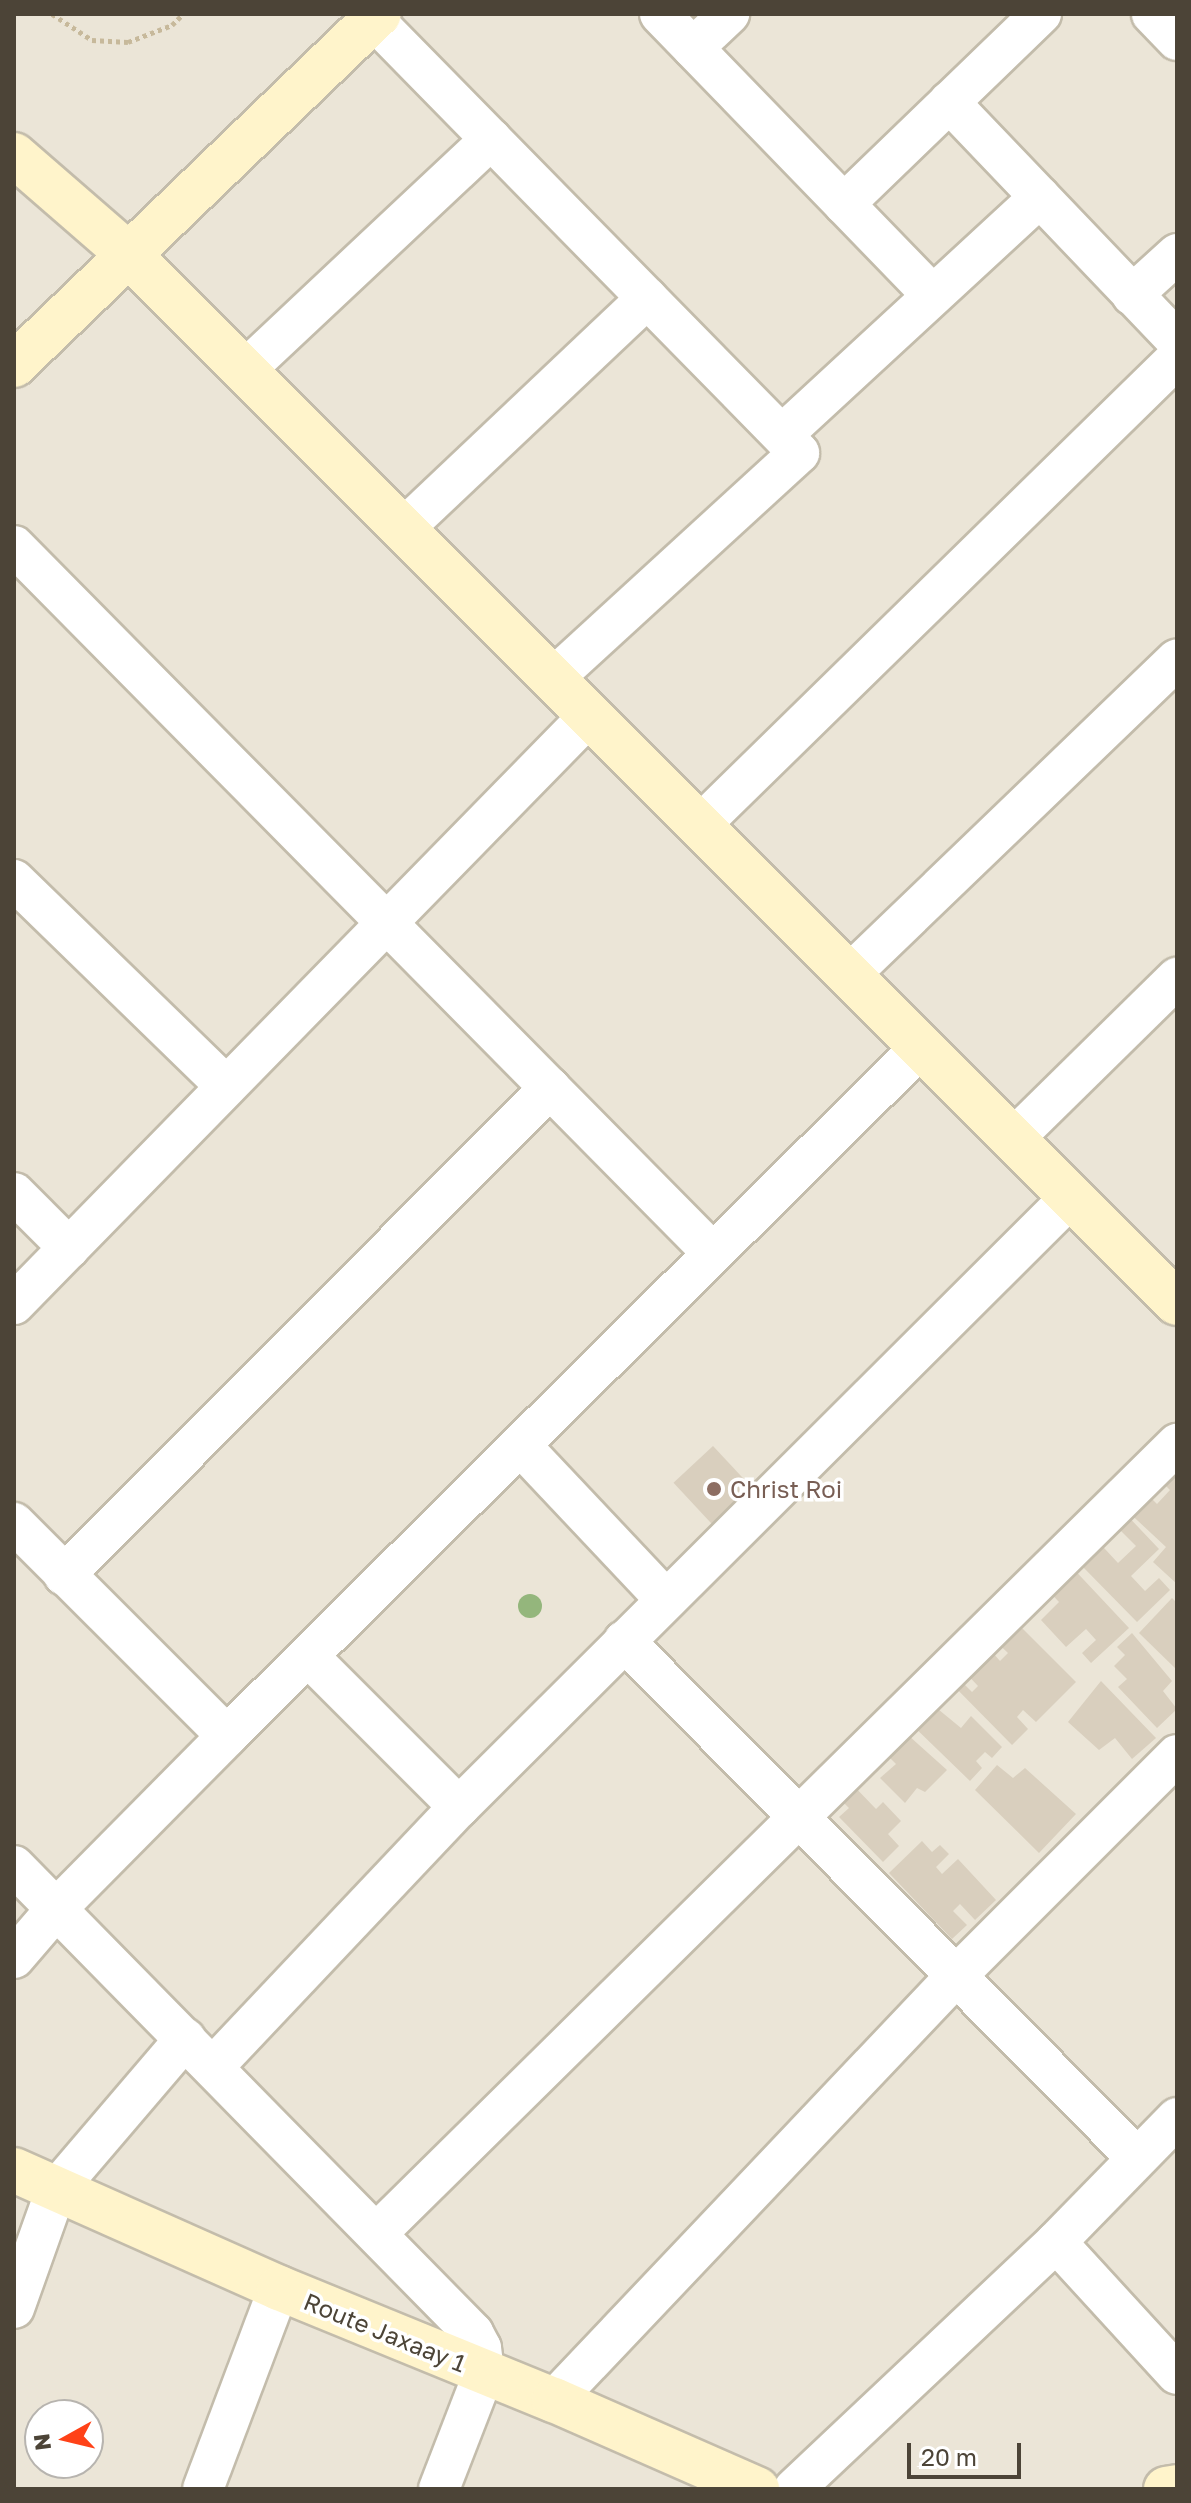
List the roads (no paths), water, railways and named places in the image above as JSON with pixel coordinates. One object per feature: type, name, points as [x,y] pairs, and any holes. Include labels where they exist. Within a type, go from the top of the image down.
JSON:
[{"type":"street","points":[[660,14],[933,296]]},
{"type":"street","points":[[693,48],[729,14]]},
{"type":"street","points":[[844,204],[1041,14]]},
{"type":"street","points":[[1152,14],[1177,40]]},
{"type":"street","points":[[14,365],[376,17],[491,139],[799,453],[552,679]]},
{"type":"street","points":[[949,102],[1177,341]]},
{"type":"street","points":[[244,371],[491,139]]},
{"type":"street","points":[[14,155],[129,255],[1071,1197],[1174,1294]]},
{"type":"street","points":[[782,435],[1040,197]]},
{"type":"street","points":[[1132,295],[1177,254]]},
{"type":"street","points":[[403,529],[647,298]]},
{"type":"street","points":[[699,826],[1177,358]]},
{"type":"street","points":[[14,546],[712,1252]]},
{"type":"street","points":[[849,975],[1177,659]]},
{"type":"street","points":[[14,1304],[589,716]]},
{"type":"street","points":[[14,880],[226,1086]]},
{"type":"street","points":[[1013,1139],[1177,978]]},
{"type":"street","points":[[14,1958],[56,1909],[227,1736],[921,1047]]},
{"type":"street","points":[[64,1575],[550,1088]]},
{"type":"street","points":[[14,1193],[69,1248]]},
{"type":"street","points":[[213,2067],[459,1807],[1071,1197]]},
{"type":"street","points":[[377,2233],[1177,1444]]},
{"type":"street","points":[[520,1445],[666,1600]]},
{"type":"street","points":[[14,1523],[227,1736]]},
{"type":"street","points":[[624,1641],[1137,2158]]},
{"type":"street","points":[[309,1657],[459,1807]]},
{"type":"street","points":[[554,2400],[957,1975],[1177,1755]]},
{"type":"street","points":[[14,1866],[473,2333],[481,2348],[484,2373],[439,2489]]},
{"type":"street","points":[[14,2308],[56,2190],[185,2039]]},
{"type":"street","points":[[794,2489],[1056,2242],[1177,2118]]},
{"type":"street","name":"Route Jaxaay 1","points":[[14,2170],[279,2288],[554,2400],[757,2489]]},
{"type":"street","points":[[1056,2242],[1177,2374]]},
{"type":"street","points":[[203,2489],[279,2288]]},
{"type":"street","points":[[1166,2489],[1177,2487]]},
{"type":"place","name":"Christ Roi","points":[[714,1489]]}]
